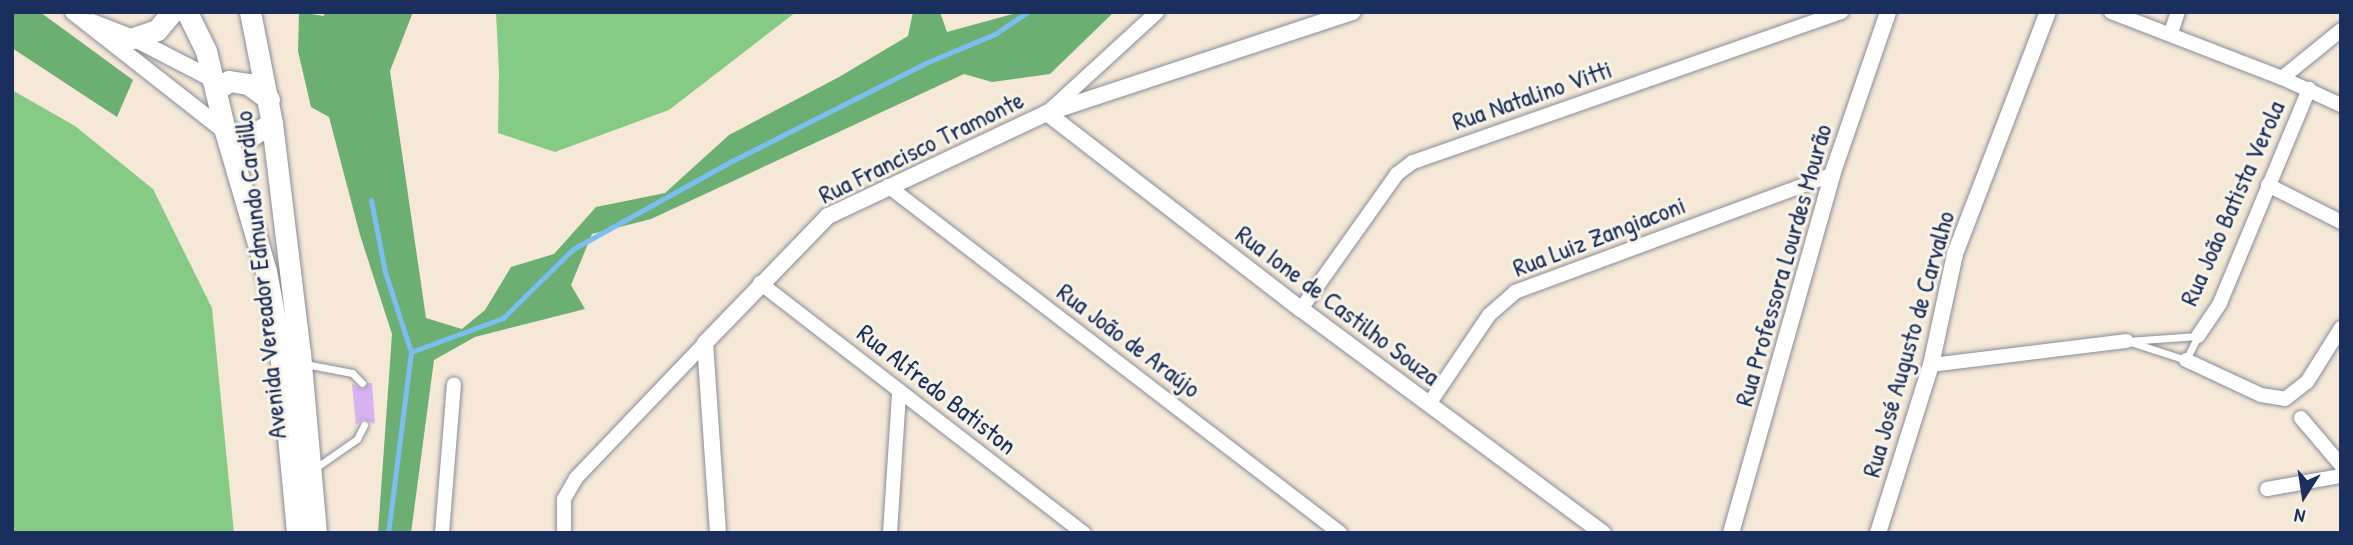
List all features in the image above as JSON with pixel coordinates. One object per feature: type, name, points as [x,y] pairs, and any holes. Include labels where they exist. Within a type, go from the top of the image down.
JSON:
[{"type":"main road","points":[[133,38],[157,30],[172,12]]},
{"type":"main road","name":"Avenida Vereador Edmundo Cardillo","points":[[187,12],[206,51],[225,131],[256,232],[279,341],[297,533]]},
{"type":"main road","name":"Avenida Vereador Edmundo Cardillo","points":[[250,12],[269,99],[301,364],[316,533]]},
{"type":"main road","points":[[212,79],[223,85],[229,81],[248,84],[269,99]]},
{"type":"main road","points":[[225,131],[237,135],[252,135],[272,123]]},
{"type":"street","points":[[1047,113],[1157,12]]},
{"type":"street","name":"Rua Francisco Tramonte","points":[[564,533],[564,499],[576,478],[828,216],[1047,113],[1353,12]]},
{"type":"street","name":"Rua Natalino Vitti","points":[[1301,309],[1397,174],[1413,162],[1841,12]]},
{"type":"street","name":"Rua Professora Lourdes Mourão","points":[[1731,533],[1832,175],[1888,12]]},
{"type":"street","name":"Rua José Augusto de Carvalho","points":[[1878,533],[1931,365],[1955,254],[2048,12]]},
{"type":"street","points":[[2112,12],[2282,78],[2341,105]]},
{"type":"street","points":[[2171,33],[2178,12]]},
{"type":"street","points":[[75,14],[133,38],[212,79]]},
{"type":"street","points":[[75,14],[225,131]]},
{"type":"street","points":[[2282,78],[2341,30]]},
{"type":"street","name":"Rua João Batista Verola","points":[[2198,336],[2220,303],[2309,89]]},
{"type":"street","name":"Rua Ione de Castilho Souza","points":[[1047,113],[1301,309],[1603,533]]},
{"type":"street","name":"Rua Luiz Zangiaconi","points":[[1429,404],[1489,315],[1515,292],[1832,175]]},
{"type":"street","points":[[2268,185],[2341,222]]},
{"type":"street","name":"Rua João de Araújo","points":[[888,186],[1340,533]]},
{"type":"street","name":"Rua Alfredo Batiston","points":[[761,283],[1084,533]]},
{"type":"street","points":[[2186,360],[2261,395],[2285,399],[2307,382],[2341,328]]},
{"type":"street","points":[[1931,365],[2127,341]]},
{"type":"street","points":[[705,343],[718,533]]},
{"type":"street","points":[[442,533],[454,384]]},
{"type":"street","points":[[890,533],[899,391]]},
{"type":"street","points":[[2301,418],[2341,465]]},
{"type":"street","points":[[2267,489],[2341,476]]},
{"type":"lane","points":[[2127,341],[2198,336]]},
{"type":"lane","points":[[2127,341],[2186,360],[2198,336]]},
{"type":"lane","points":[[301,364],[333,367],[352,373],[362,383]]},
{"type":"lane","points":[[311,471],[357,439],[364,425]]},
{"type":"green space","points":[[12,12],[40,12],[133,80],[117,117],[12,48]]},
{"type":"green space","points":[[299,12],[324,16],[324,12],[413,12],[390,71],[426,318],[462,329],[485,310],[511,267],[554,254],[596,207],[665,193],[729,135],[839,77],[908,36],[913,12],[940,12],[947,32],[1020,12],[1114,12],[1050,74],[992,82],[964,74],[651,219],[592,234],[571,285],[585,309],[475,337],[434,360],[411,533],[378,533],[392,334],[360,235],[329,117],[311,107],[298,51]]},
{"type":"green space","points":[[496,12],[796,12],[669,110],[555,152],[498,133]]},
{"type":"green space","points":[[12,90],[75,126],[153,189],[212,308],[234,533],[12,533]]},
{"type":"building","points":[[368,383],[372,383],[375,424],[363,419],[356,425],[352,384],[363,389]]},
{"type":"waterway","points":[[411,352],[503,318],[573,249],[732,161],[928,62],[995,34],[1028,12]]},
{"type":"waterway","points":[[371,200],[385,272],[411,352],[388,533]]}]
